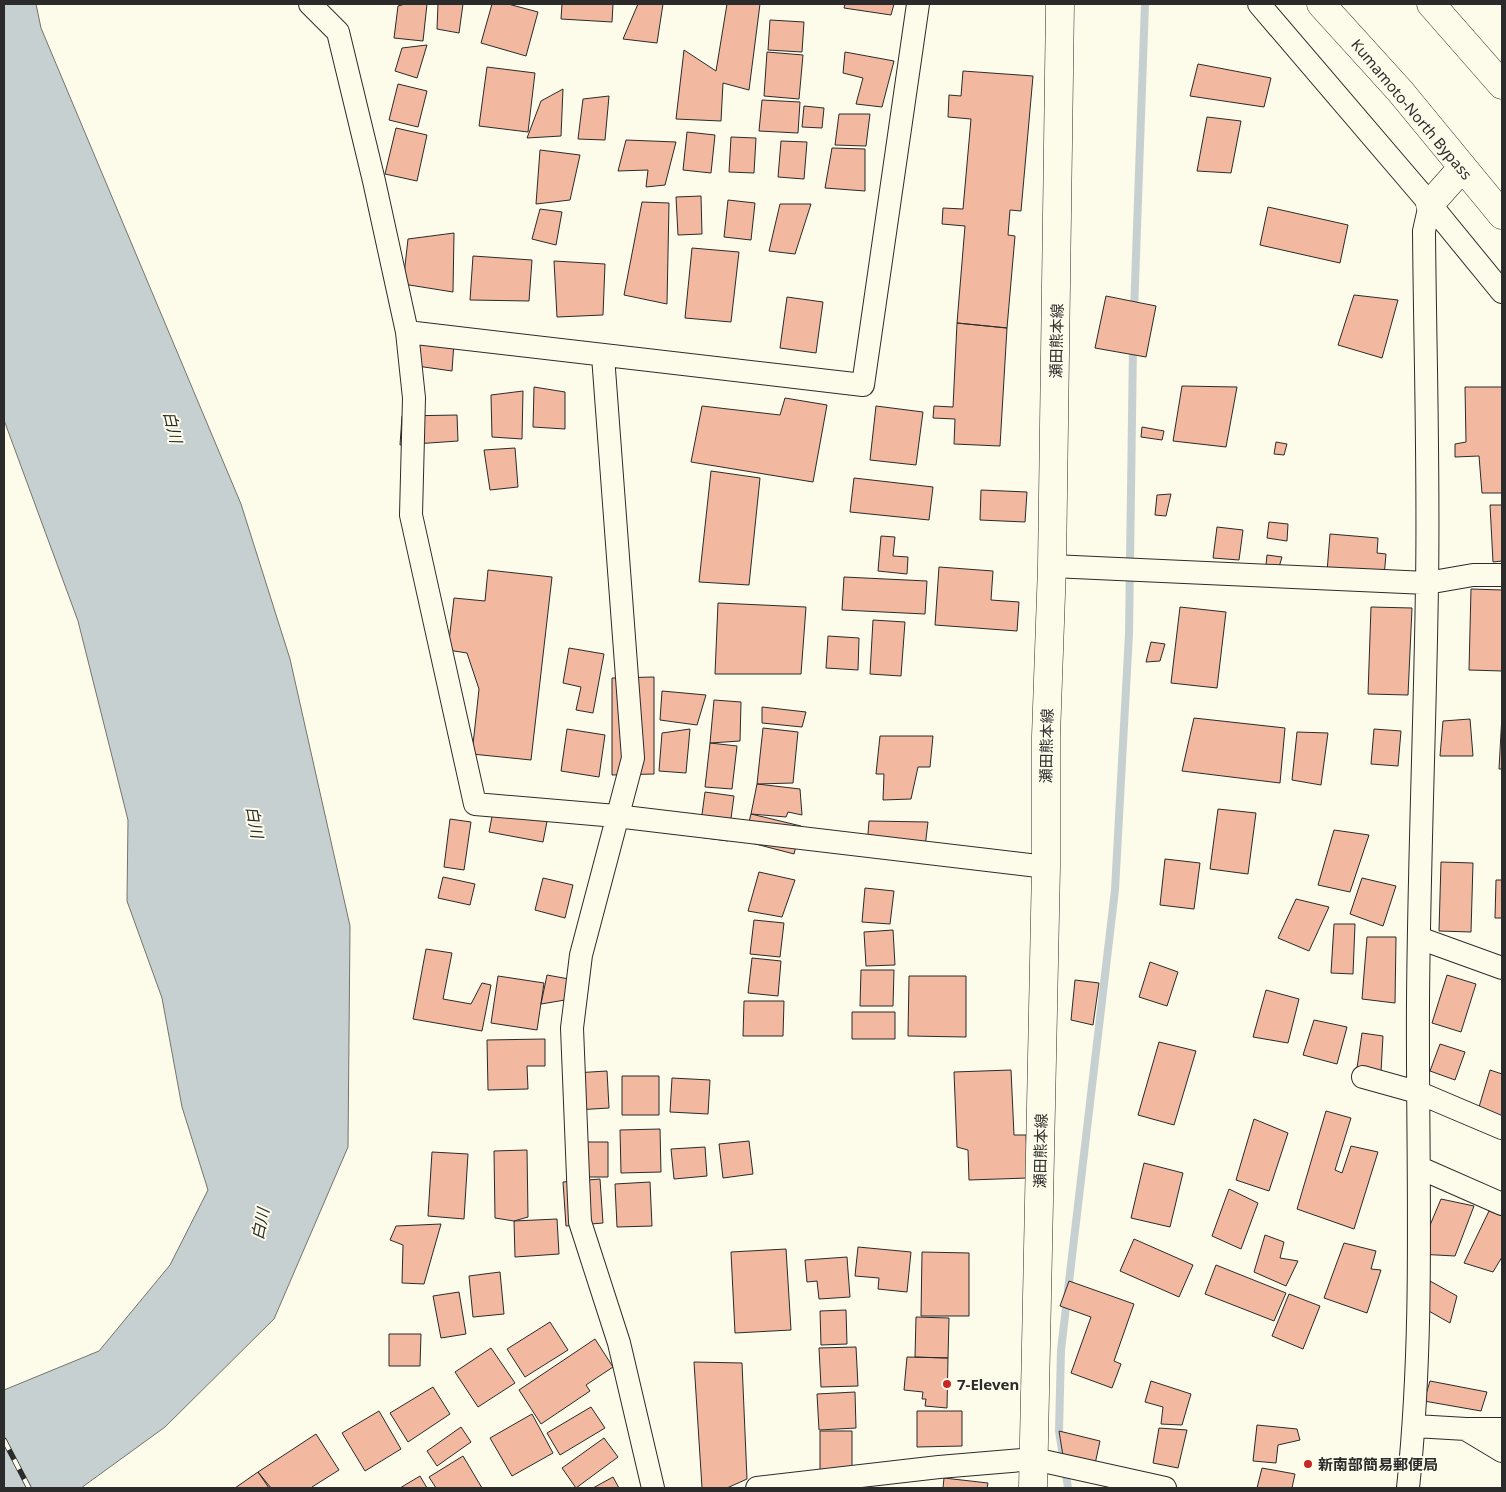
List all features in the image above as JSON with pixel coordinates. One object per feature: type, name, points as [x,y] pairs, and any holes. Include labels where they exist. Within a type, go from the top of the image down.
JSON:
[{"type":"main road","name":"瀬田熊本線","points":[[1033,1488],[1046,868],[1046,736],[1052,566],[1060,4]]},
{"type":"main road","name":"Kumamoto-North Bypass","points":[[1321,4],[1400,91],[1502,215]]},
{"type":"main road","points":[[1431,4],[1500,76]]},
{"type":"main road","points":[[1430,204],[1462,168]]},
{"type":"street","points":[[310,4],[338,32],[374,181],[407,332],[414,398],[411,515],[475,804],[616,816],[1046,868]]},
{"type":"street","points":[[407,332],[863,385],[918,4]]},
{"type":"street","points":[[1259,4],[1430,204],[1502,292]]},
{"type":"street","points":[[1408,1488],[1415,1426],[1420,1168],[1417,1092],[1427,583],[1424,231],[1430,204]]},
{"type":"street","points":[[603,356],[633,758],[616,816],[581,955],[572,1028],[578,1177],[580,1222],[619,1343],[653,1488]]},
{"type":"street","points":[[1052,566],[1427,583],[1473,575],[1502,575]]},
{"type":"street","points":[[1419,938],[1502,968]]},
{"type":"street","points":[[1363,1077],[1417,1092],[1502,1128]]},
{"type":"street","points":[[1420,1168],[1502,1204]]},
{"type":"street","points":[[1415,1426],[1466,1430],[1502,1429]]},
{"type":"street","points":[[1466,1430],[1502,1450]]},
{"type":"street","points":[[757,1488],[930,1468],[1034,1459],[1165,1488]]},
{"type":"water","name":"白川","points":[[4,4],[36,4],[41,28],[241,504],[290,659],[350,926],[348,1147],[274,1319],[165,1427],[81,1488],[4,1488],[4,1390],[99,1351],[170,1265],[208,1190],[182,1107],[162,998],[127,901],[128,820],[78,621],[4,420]]},
{"type":"building","points":[[405,4],[427,4],[423,41],[394,38],[398,6]]},
{"type":"building","points":[[438,4],[463,4],[459,33],[437,29]]},
{"type":"building","points":[[492,4],[508,4],[538,12],[526,56],[481,43]]},
{"type":"building","points":[[562,4],[613,4],[612,22],[561,19]]},
{"type":"building","points":[[638,4],[663,4],[657,43],[623,39]]},
{"type":"building","points":[[727,4],[760,4],[749,90],[723,83],[721,121],[676,119],[684,50],[716,71]]},
{"type":"building","points":[[845,4],[894,4],[891,15],[844,8]]},
{"type":"building","points":[[770,20],[804,22],[802,52],[768,50]]},
{"type":"building","points":[[427,45],[417,78],[395,71],[402,48]]},
{"type":"building","points":[[767,52],[803,55],[799,99],[764,96]]},
{"type":"building","points":[[845,52],[894,61],[882,107],[856,104],[863,78],[843,73]]},
{"type":"building","points":[[1198,64],[1271,78],[1264,107],[1190,96]]},
{"type":"building","points":[[487,67],[535,73],[528,132],[479,126]]},
{"type":"building","points":[[963,71],[1033,76],[1021,211],[1010,210],[1008,235],[1015,236],[1007,328],[957,323],[965,226],[942,224],[943,208],[963,209],[971,119],[948,117],[949,95],[961,96]]},
{"type":"building","points":[[398,84],[427,91],[418,127],[389,120]]},
{"type":"building","points":[[563,89],[561,136],[527,138],[541,101]]},
{"type":"building","points":[[609,96],[605,140],[578,139],[583,99]]},
{"type":"building","points":[[762,100],[800,102],[798,133],[759,131]]},
{"type":"building","points":[[804,106],[824,108],[822,128],[802,127]]},
{"type":"building","points":[[839,114],[870,114],[866,146],[835,145]]},
{"type":"building","points":[[1207,117],[1241,121],[1231,173],[1197,171]]},
{"type":"building","points":[[396,128],[427,135],[417,181],[385,174]]},
{"type":"building","points":[[687,132],[715,135],[711,173],[683,170]]},
{"type":"building","points":[[731,137],[756,138],[754,173],[729,172]]},
{"type":"building","points":[[626,140],[676,142],[665,185],[646,187],[648,170],[618,171]]},
{"type":"building","points":[[781,141],[807,142],[804,179],[778,177]]},
{"type":"building","points":[[832,148],[865,149],[865,191],[825,188]]},
{"type":"building","points":[[540,150],[580,155],[570,200],[536,204]]},
{"type":"building","points":[[701,196],[702,234],[678,235],[676,197]]},
{"type":"building","points":[[728,200],[755,203],[751,240],[724,237]]},
{"type":"building","points":[[642,202],[669,203],[667,304],[624,295]]},
{"type":"building","points":[[780,204],[811,204],[795,254],[769,251]]},
{"type":"building","points":[[1268,207],[1348,225],[1340,263],[1260,245]]},
{"type":"building","points":[[540,209],[562,212],[556,245],[532,239]]},
{"type":"building","points":[[454,233],[453,292],[403,284],[408,239]]},
{"type":"building","points":[[692,248],[739,252],[731,322],[685,318]]},
{"type":"building","points":[[473,256],[532,260],[529,301],[470,300]]},
{"type":"building","points":[[554,261],[605,264],[603,315],[557,317]]},
{"type":"building","points":[[1354,295],[1398,300],[1382,358],[1338,345]]},
{"type":"building","points":[[1106,296],[1156,306],[1146,357],[1095,348]]},
{"type":"building","points":[[787,297],[823,302],[816,353],[780,348]]},
{"type":"building","points":[[957,323],[1007,328],[1000,446],[954,444],[955,419],[933,418],[934,406],[953,407]]},
{"type":"building","points":[[415,338],[454,342],[452,371],[417,366]]},
{"type":"building","points":[[1182,386],[1237,387],[1226,447],[1173,441]]},
{"type":"building","points":[[534,387],[565,392],[565,429],[533,427]]},
{"type":"building","points":[[1465,387],[1502,387],[1502,493],[1482,493],[1479,456],[1455,457],[1455,444],[1466,442]]},
{"type":"building","points":[[523,391],[522,439],[492,437],[491,395]]},
{"type":"building","points":[[785,398],[827,405],[813,482],[691,462],[702,406],[780,415]]},
{"type":"building","points":[[876,406],[923,412],[916,465],[870,460]]},
{"type":"building","points":[[457,415],[458,441],[400,445],[402,416]]},
{"type":"building","points":[[1142,427],[1164,431],[1162,440],[1141,437]]},
{"type":"building","points":[[1276,442],[1287,444],[1284,455],[1274,454]]},
{"type":"building","points":[[515,448],[518,487],[490,490],[484,450]]},
{"type":"building","points":[[711,471],[760,478],[749,585],[699,582]]},
{"type":"building","points":[[854,478],[933,487],[929,520],[850,512]]},
{"type":"building","points":[[981,490],[1027,492],[1025,522],[980,520]]},
{"type":"building","points":[[1171,494],[1166,516],[1155,515],[1157,495]]},
{"type":"building","points":[[1490,505],[1502,505],[1502,561],[1493,562]]},
{"type":"building","points":[[1269,522],[1288,524],[1287,541],[1267,538]]},
{"type":"building","points":[[1217,527],[1243,530],[1239,560],[1213,558]]},
{"type":"building","points":[[1330,534],[1378,538],[1377,553],[1386,554],[1384,577],[1327,572]]},
{"type":"building","points":[[881,536],[895,537],[893,556],[908,557],[907,574],[878,571]]},
{"type":"building","points":[[1267,555],[1282,557],[1279,567],[1266,565]]},
{"type":"building","points":[[939,567],[993,571],[991,600],[1019,602],[1017,631],[935,625]]},
{"type":"building","points":[[488,570],[552,577],[531,760],[472,754],[479,689],[467,653],[448,650],[454,598],[485,601]]},
{"type":"building","points":[[844,577],[927,581],[925,614],[842,610]]},
{"type":"building","points":[[1471,589],[1502,590],[1502,671],[1469,670]]},
{"type":"building","points":[[718,603],[806,607],[801,674],[715,674]]},
{"type":"building","points":[[1180,607],[1226,612],[1217,688],[1171,683]]},
{"type":"building","points":[[1371,607],[1412,608],[1408,695],[1368,694]]},
{"type":"building","points":[[873,620],[905,622],[901,676],[870,674]]},
{"type":"building","points":[[828,636],[859,638],[858,670],[826,668]]},
{"type":"building","points":[[1151,642],[1165,644],[1160,661],[1146,662]]},
{"type":"building","points":[[569,648],[604,654],[593,713],[576,710],[581,687],[563,683]]},
{"type":"building","points":[[654,677],[654,774],[612,775],[612,678]]},
{"type":"building","points":[[662,691],[706,695],[697,725],[660,720]]},
{"type":"building","points":[[714,700],[741,702],[740,741],[710,743]]},
{"type":"building","points":[[762,707],[806,712],[802,727],[762,723]]},
{"type":"building","points":[[1502,715],[1502,769],[1499,769]]},
{"type":"building","points":[[1194,718],[1285,728],[1280,783],[1182,771]]},
{"type":"building","points":[[1470,719],[1473,756],[1440,756],[1443,721]]},
{"type":"building","points":[[763,728],[798,732],[793,783],[757,784]]},
{"type":"building","points":[[567,729],[605,735],[599,777],[561,771]]},
{"type":"building","points":[[690,729],[686,773],[659,771],[662,733]]},
{"type":"building","points":[[1374,729],[1401,731],[1398,766],[1371,764]]},
{"type":"building","points":[[1297,732],[1328,733],[1321,785],[1292,780]]},
{"type":"building","points":[[880,736],[933,736],[930,767],[918,767],[911,799],[883,800],[884,774],[876,774]]},
{"type":"building","points":[[710,743],[737,746],[732,789],[705,787]]},
{"type":"building","points":[[757,784],[800,789],[802,815],[788,812],[786,817],[751,814]]},
{"type":"building","points":[[705,792],[734,796],[728,841],[699,837]]},
{"type":"building","points":[[496,796],[550,806],[543,842],[489,832]]},
{"type":"building","points":[[1218,809],[1256,813],[1248,874],[1210,869]]},
{"type":"building","points":[[751,814],[801,826],[794,854],[744,841]]},
{"type":"building","points":[[450,819],[471,822],[464,870],[444,867]]},
{"type":"building","points":[[869,821],[928,822],[925,847],[867,846]]},
{"type":"building","points":[[1334,830],[1369,835],[1350,892],[1318,885]]},
{"type":"building","points":[[1165,859],[1200,863],[1194,909],[1160,905]]},
{"type":"building","points":[[1441,862],[1473,863],[1471,932],[1439,931]]},
{"type":"building","points":[[759,872],[795,880],[782,917],[748,911]]},
{"type":"building","points":[[443,877],[475,884],[470,905],[438,898]]},
{"type":"building","points":[[543,878],[573,885],[565,918],[535,910]]},
{"type":"building","points":[[1362,878],[1396,886],[1383,926],[1350,914]]},
{"type":"building","points":[[1496,880],[1502,880],[1502,918],[1495,918]]},
{"type":"building","points":[[865,888],[894,891],[890,924],[862,922]]},
{"type":"building","points":[[1296,899],[1329,907],[1309,951],[1278,938]]},
{"type":"building","points":[[754,920],[784,923],[780,957],[750,954]]},
{"type":"building","points":[[1334,924],[1355,924],[1353,974],[1331,973]]},
{"type":"building","points":[[893,930],[895,965],[866,966],[864,932]]},
{"type":"building","points":[[1367,937],[1396,937],[1395,1003],[1362,999]]},
{"type":"building","points":[[426,949],[452,953],[443,999],[471,1004],[482,983],[491,985],[482,1031],[413,1019]]},
{"type":"building","points":[[752,958],[781,961],[778,996],[748,993]]},
{"type":"building","points":[[1150,962],[1178,972],[1167,1006],[1139,997]]},
{"type":"building","points":[[861,970],[894,970],[893,1006],[860,1006]]},
{"type":"building","points":[[547,975],[569,979],[565,1000],[541,1004]]},
{"type":"building","points":[[1447,975],[1476,984],[1461,1032],[1432,1023]]},
{"type":"building","points":[[498,976],[544,983],[537,1030],[491,1023]]},
{"type":"building","points":[[909,976],[966,976],[966,1037],[908,1036]]},
{"type":"building","points":[[1075,980],[1099,983],[1093,1025],[1071,1020]]},
{"type":"building","points":[[1266,990],[1299,999],[1288,1043],[1253,1037]]},
{"type":"building","points":[[744,1001],[784,1001],[783,1036],[743,1036]]},
{"type":"building","points":[[852,1012],[895,1012],[895,1039],[852,1039]]},
{"type":"building","points":[[1314,1020],[1347,1027],[1337,1064],[1303,1055]]},
{"type":"building","points":[[1362,1033],[1383,1036],[1381,1072],[1357,1068]]},
{"type":"building","points":[[545,1039],[545,1066],[527,1066],[528,1089],[488,1090],[487,1040]]},
{"type":"building","points":[[1159,1042],[1196,1051],[1174,1125],[1138,1115]]},
{"type":"building","points":[[1440,1044],[1465,1052],[1455,1080],[1430,1071]]},
{"type":"building","points":[[1011,1070],[1014,1135],[1026,1135],[1028,1178],[969,1180],[968,1150],[957,1147],[954,1072]]},
{"type":"building","points":[[1490,1070],[1502,1074],[1502,1121],[1476,1117]]},
{"type":"building","points":[[607,1071],[609,1108],[576,1110],[574,1073]]},
{"type":"building","points":[[622,1076],[659,1076],[659,1115],[622,1115]]},
{"type":"building","points":[[672,1078],[710,1080],[708,1114],[670,1112]]},
{"type":"building","points":[[1326,1111],[1351,1118],[1335,1170],[1342,1173],[1351,1146],[1378,1152],[1354,1229],[1297,1209]]},
{"type":"building","points":[[1254,1119],[1288,1133],[1269,1191],[1236,1180]]},
{"type":"building","points":[[660,1129],[661,1172],[621,1173],[620,1130]]},
{"type":"building","points":[[749,1141],[753,1174],[723,1178],[719,1144]]},
{"type":"building","points":[[578,1142],[608,1142],[608,1177],[578,1177]]},
{"type":"building","points":[[705,1147],[707,1176],[674,1179],[671,1149]]},
{"type":"building","points":[[527,1150],[528,1217],[514,1221],[495,1218],[494,1151]]},
{"type":"building","points":[[432,1152],[468,1154],[464,1219],[428,1216]]},
{"type":"building","points":[[1144,1163],[1183,1173],[1170,1227],[1131,1218]]},
{"type":"building","points":[[600,1179],[603,1223],[566,1226],[563,1182]]},
{"type":"building","points":[[650,1182],[652,1226],[617,1227],[615,1184]]},
{"type":"building","points":[[1229,1189],[1258,1203],[1241,1249],[1212,1236]]},
{"type":"building","points":[[1441,1199],[1474,1206],[1455,1256],[1418,1254]]},
{"type":"building","points":[[1489,1211],[1502,1216],[1502,1257],[1493,1272],[1464,1263]]},
{"type":"building","points":[[557,1219],[559,1254],[515,1257],[514,1221]]},
{"type":"building","points":[[441,1224],[424,1284],[402,1283],[403,1245],[390,1240],[396,1226]]},
{"type":"building","points":[[1265,1235],[1284,1242],[1280,1258],[1298,1261],[1286,1286],[1254,1272]]},
{"type":"building","points":[[1134,1239],[1193,1265],[1179,1297],[1120,1271]]},
{"type":"building","points":[[1344,1243],[1376,1251],[1371,1269],[1381,1270],[1367,1313],[1324,1298]]},
{"type":"building","points":[[858,1247],[911,1252],[907,1292],[878,1289],[879,1278],[855,1276]]},
{"type":"building","points":[[786,1249],[791,1330],[735,1333],[731,1252]]},
{"type":"building","points":[[922,1252],[969,1253],[969,1316],[921,1316]]},
{"type":"building","points":[[847,1257],[850,1297],[819,1299],[817,1281],[807,1282],[805,1260]]},
{"type":"building","points":[[1216,1265],[1286,1293],[1274,1321],[1205,1294]]},
{"type":"building","points":[[500,1272],[504,1314],[473,1317],[469,1276]]},
{"type":"building","points":[[1069,1281],[1134,1304],[1114,1361],[1121,1364],[1112,1388],[1071,1373],[1091,1317],[1060,1306]]},
{"type":"building","points":[[1430,1281],[1457,1296],[1450,1323],[1427,1310]]},
{"type":"building","points":[[459,1292],[466,1334],[441,1338],[433,1296]]},
{"type":"building","points":[[1289,1294],[1320,1306],[1303,1349],[1272,1336]]},
{"type":"building","points":[[846,1310],[847,1344],[821,1345],[820,1311]]},
{"type":"building","points":[[916,1317],[949,1318],[948,1358],[915,1357]]},
{"type":"building","points":[[550,1322],[568,1350],[525,1377],[507,1349]]},
{"type":"building","points":[[389,1334],[421,1334],[420,1366],[389,1366]]},
{"type":"building","points":[[595,1339],[613,1367],[586,1385],[590,1391],[541,1424],[519,1390]]},
{"type":"building","points":[[856,1347],[858,1386],[821,1387],[819,1348]]},
{"type":"building","points":[[491,1348],[515,1383],[478,1407],[455,1372]]},
{"type":"building","points":[[907,1357],[948,1358],[947,1408],[925,1406],[926,1399],[922,1399],[923,1392],[904,1390]]},
{"type":"building","points":[[694,1362],[742,1363],[747,1479],[727,1488],[702,1488]]},
{"type":"building","points":[[1151,1381],[1191,1394],[1182,1425],[1161,1424],[1163,1407],[1145,1402]]},
{"type":"building","points":[[1430,1381],[1487,1392],[1481,1411],[1424,1401]]},
{"type":"building","points":[[433,1387],[450,1414],[408,1442],[390,1413]]},
{"type":"building","points":[[855,1392],[856,1428],[819,1430],[817,1394]]},
{"type":"building","points":[[591,1407],[605,1428],[560,1455],[547,1433]]},
{"type":"building","points":[[379,1411],[401,1449],[365,1471],[342,1433]]},
{"type":"building","points":[[917,1411],[962,1411],[962,1446],[917,1447]]},
{"type":"building","points":[[532,1414],[553,1453],[512,1476],[490,1438]]},
{"type":"building","points":[[1257,1425],[1297,1429],[1300,1440],[1278,1445],[1276,1463],[1253,1461]]},
{"type":"building","points":[[461,1427],[471,1442],[437,1466],[427,1451]]},
{"type":"building","points":[[1159,1428],[1187,1430],[1178,1468],[1153,1463]]},
{"type":"building","points":[[820,1431],[852,1431],[852,1470],[820,1471]]},
{"type":"building","points":[[1059,1431],[1100,1441],[1095,1464],[1063,1456]]},
{"type":"building","points":[[316,1434],[339,1470],[312,1487],[314,1488],[269,1488],[258,1472]]},
{"type":"building","points":[[604,1438],[618,1457],[576,1488],[562,1468]]},
{"type":"building","points":[[463,1456],[482,1488],[436,1488],[429,1477]]},
{"type":"building","points":[[1262,1468],[1295,1474],[1292,1488],[1257,1488]]},
{"type":"building","points":[[258,1472],[271,1488],[235,1488]]},
{"type":"building","points":[[420,1476],[427,1488],[400,1488]]},
{"type":"building","points":[[613,1477],[619,1488],[593,1488]]},
{"type":"building","points":[[944,1478],[988,1483],[987,1488],[943,1488]]},
{"type":"waterway","points":[[1134,312],[1145,4]]},
{"type":"waterway","points":[[1068,1488],[1059,1431],[1061,1350],[1115,890],[1129,634],[1133,346]]},
{"type":"railway","points":[[4,1440],[29,1488]]},
{"type":"place","name":"7-Eleven","points":[[947,1384]]},
{"type":"place","name":"新南部簡易郵便局","points":[[1308,1464]]}]
